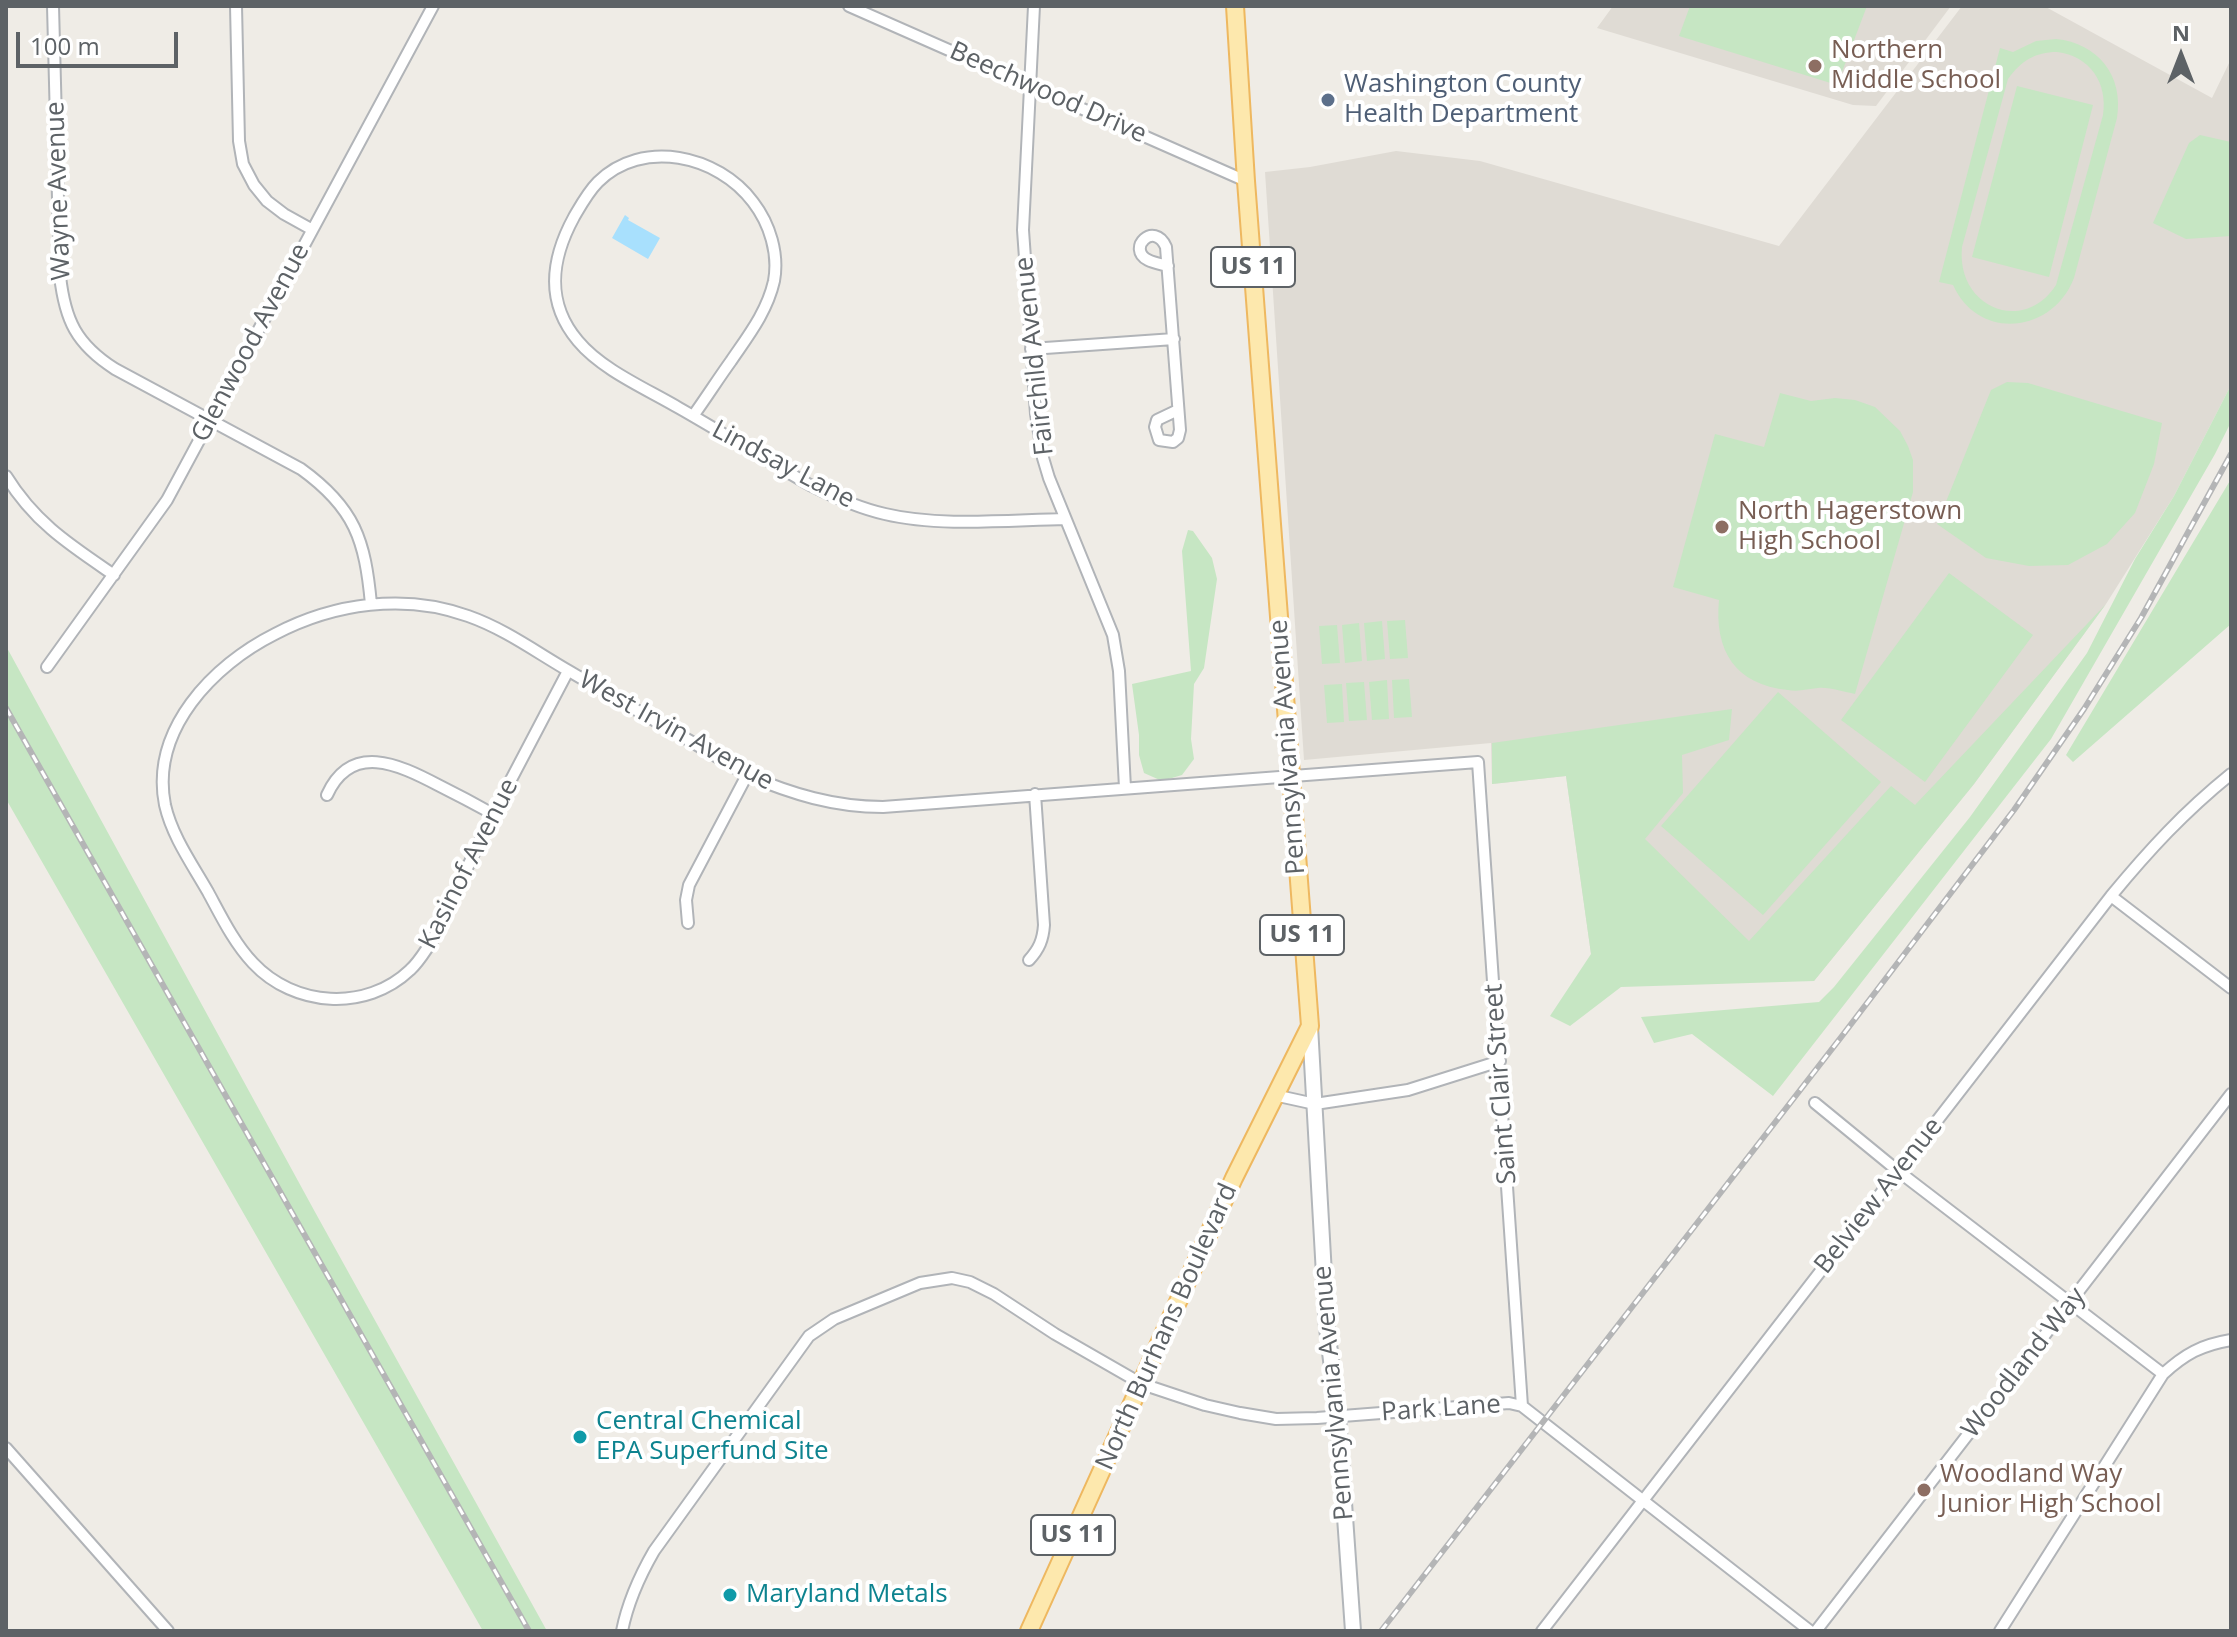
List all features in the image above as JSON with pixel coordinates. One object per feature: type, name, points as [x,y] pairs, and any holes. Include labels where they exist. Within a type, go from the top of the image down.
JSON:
[{"type":"main road","name":"Pennsylvania Avenue","points":[[1235,6],[1310,1026],[1327,1328],[1338,1417],[1353,1631]]},
{"type":"main road","name":"North Burhans Boulevard","points":[[1029,1631],[1234,1178],[1310,1026]]},
{"type":"street","name":"Wayne Avenue","points":[[53,6],[60,276],[63,302],[71,323],[97,357],[115,369],[301,469],[319,482],[352,521],[367,566],[371,604]]},
{"type":"street","points":[[236,6],[239,141],[243,164],[267,201],[311,229]]},
{"type":"street","name":"Glenwood Avenue","points":[[47,667],[167,500],[433,6]]},
{"type":"street","name":"Beechwood Drive","points":[[849,6],[1246,181]]},
{"type":"street","name":"Fairchild Avenue","points":[[1034,6],[1023,230],[1036,414],[1049,478],[1113,635],[1119,671],[1125,788]]},
{"type":"street","name":"Lindsay Lane","points":[[693,416],[761,316],[774,280],[775,250],[760,212],[730,180],[704,163],[688,158],[657,157],[621,166],[599,182],[583,201],[559,250],[555,287],[561,314],[580,343],[597,359],[693,416],[810,485],[864,509],[907,519],[1065,519]]},
{"type":"street","points":[[1168,266],[1178,410]]},
{"type":"street","points":[[1031,349],[1174,339]]},
{"type":"street","points":[[6,476],[41,522],[114,575]]},
{"type":"street","name":"West Irvin Avenue","points":[[200,693],[235,659],[259,642],[309,618],[371,604],[425,606],[468,616],[518,639],[747,775],[784,791],[839,805],[862,807],[1478,762]]},
{"type":"street","name":"Kasinof Avenue","points":[[200,693],[188,707],[168,743],[163,762],[166,806],[183,848],[238,945],[253,964],[287,989],[311,997],[335,1000],[377,992],[411,970],[432,941],[493,814],[568,671]]},
{"type":"street","points":[[327,795],[341,772],[370,762],[387,763],[406,768],[493,814]]},
{"type":"street","name":"Saint Clair Street","points":[[1478,762],[1522,1406]]},
{"type":"street","name":"Belview Avenue","points":[[1542,1631],[2111,896],[2178,819],[2231,774]]},
{"type":"street","points":[[688,923],[686,900],[689,885],[747,775]]},
{"type":"street","points":[[1029,960],[1039,949],[1044,925],[1035,794]]},
{"type":"street","points":[[2111,896],[2231,988]]},
{"type":"street","points":[[1274,1095],[1315,1104],[1408,1090],[1500,1061]]},
{"type":"street","name":"Woodland Way","points":[[1813,1631],[2231,1094]]},
{"type":"street","points":[[1815,1103],[1898,1171],[2163,1374]]},
{"type":"street","name":"Park Lane","points":[[622,1631],[637,1581],[654,1551],[809,1336],[834,1319],[920,1283],[952,1278],[970,1282],[1142,1384],[1240,1413],[1276,1419],[1509,1403],[1522,1406],[1813,1631]]},
{"type":"street","points":[[2000,1631],[2163,1374],[2184,1356],[2201,1347],[2231,1340]]},
{"type":"street","points":[[6,1448],[168,1631]]},
{"type":"street","points":[[6,1470],[17,1461]]},
{"type":"shaded area","name":"Northern Middle School","points":[[1613,6],[1951,6],[1876,106],[1853,105],[1597,28]]},
{"type":"shaded area","name":"North Hagerstown High School","points":[[1962,6],[2044,6],[2212,98],[2231,59],[2231,385],[2174,496],[2106,604],[1974,784],[1814,981],[1591,954],[1566,776],[1492,784],[1491,743],[1304,760],[1265,172],[1396,151],[1480,161],[1779,246]]},
{"type":"green space","points":[[1690,6],[1867,6],[1837,85],[1679,36]]},
{"type":"green space","points":[[2056,39],[2071,42],[2096,55],[2105,64],[2116,88],[2117,118],[2074,278],[2064,296],[2050,310],[2015,324],[1980,316],[1965,303],[1953,285],[1939,282],[2000,48],[2013,52],[2036,41]],"holes":[[[2049,52],[2079,59],[2094,73],[2103,92],[2104,103],[2056,285],[2043,300],[2027,309],[2011,311],[1995,308],[1981,299],[1970,286],[1963,268],[1962,247],[2008,79],[2018,67],[2035,56]]]},
{"type":"green space","points":[[2017,86],[2093,105],[2049,277],[1972,257]]},
{"type":"green space","points":[[2200,135],[2231,142],[2231,236],[2186,239],[2153,223],[2189,143]]},
{"type":"green space","points":[[2007,382],[2028,383],[2162,423],[2154,464],[2135,513],[2107,544],[2068,565],[2029,566],[1986,558],[1937,524],[1991,390]]},
{"type":"green space","points":[[2231,385],[2231,422],[2215,454],[2051,739],[1773,1096],[1692,1034],[1654,1043],[1641,1017],[1819,1002],[1834,987],[1970,817],[2087,653]]},
{"type":"green space","points":[[1780,393],[1811,401],[1835,398],[1855,400],[1875,407],[1900,431],[1913,460],[1913,492],[1855,694],[1823,688],[1792,691],[1754,681],[1732,662],[1725,649],[1718,618],[1719,600],[1673,587],[1715,434],[1764,447]]},
{"type":"green space","points":[[2231,479],[2231,624],[2073,762],[2066,755]]},
{"type":"green space","points":[[1188,530],[1193,531],[1212,558],[1217,579],[1204,668],[1194,684],[1191,739],[1194,759],[1182,775],[1162,781],[1144,773],[1139,755],[1132,684],[1191,671],[1182,551]]},
{"type":"green space","points":[[1949,573],[2033,635],[1925,782],[1841,720]]},
{"type":"green space","points":[[2106,604],[1974,784],[1814,981],[1621,987],[1570,1026],[1550,1016],[1591,954],[1566,776],[1492,784],[1492,743],[1732,709],[1729,740],[1682,755],[1683,793],[1645,839],[1749,941],[1891,786],[1915,805]]},
{"type":"green space","points":[[1405,620],[1408,658],[1390,659],[1387,621]]},
{"type":"green space","points":[[1382,621],[1385,659],[1367,661],[1364,623]]},
{"type":"green space","points":[[1359,623],[1362,661],[1345,663],[1342,625]]},
{"type":"green space","points":[[1337,625],[1340,663],[1322,664],[1319,626]]},
{"type":"green space","points":[[6,646],[547,1631],[483,1631],[6,799]]},
{"type":"green space","points":[[1409,679],[1412,717],[1394,718],[1392,680]]},
{"type":"green space","points":[[1387,680],[1389,719],[1372,720],[1369,682]]},
{"type":"green space","points":[[1364,682],[1367,720],[1349,721],[1346,683]]},
{"type":"green space","points":[[1342,684],[1344,722],[1327,723],[1324,685]]},
{"type":"green space","points":[[1778,692],[1881,782],[1763,915],[1661,826]]},
{"type":"water","points":[[625,215],[628,220],[660,238],[648,259],[612,238]]},
{"type":"railway","points":[[1381,1631],[2014,810],[2084,709],[2141,618],[2231,454]]},
{"type":"railway","points":[[6,708],[529,1631]]},
{"type":"place","name":"Northern Middle School","points":[[1815,66]]},
{"type":"place","name":"Washington County Health Department","points":[[1328,100]]},
{"type":"place","name":"North Hagerstown High School","points":[[1722,527]]},
{"type":"place","name":"Central Chemical EPA Superfund Site","points":[[580,1437]]},
{"type":"place","name":"Woodland Way Junior High School","points":[[1924,1490]]},
{"type":"place","name":"Maryland Metals","points":[[730,1595]]}]
